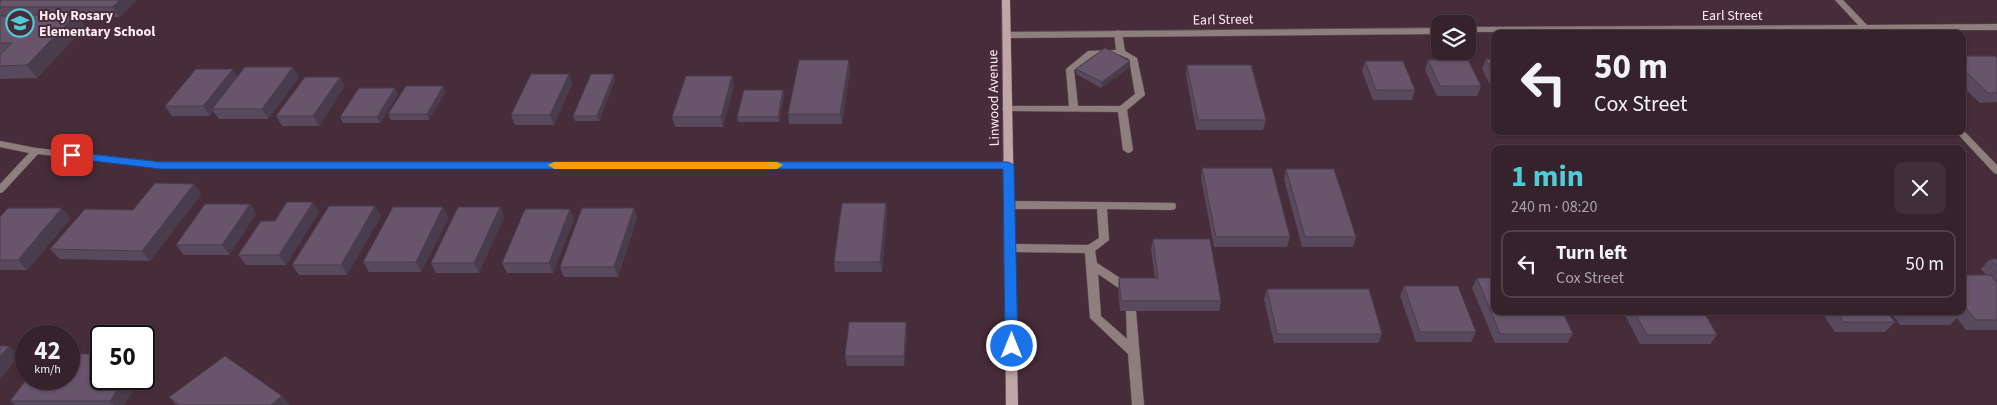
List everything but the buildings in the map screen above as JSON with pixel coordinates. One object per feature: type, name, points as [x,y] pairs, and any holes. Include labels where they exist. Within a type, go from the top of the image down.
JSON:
[{"type":"main road","name":"Linwood Avenue","points":[[1006,0],[1012,405]]},
{"type":"street","points":[[1839,0],[1867,30]]},
{"type":"street","name":"Earl Street","points":[[1900,30],[1997,27]]},
{"type":"street","name":"Earl Street","points":[[1476,30],[1491,30]]},
{"type":"street","name":"Earl Street","points":[[1006,35],[1431,31]]},
{"type":"street","points":[[1118,34],[1121,52]]},
{"type":"street","points":[[1007,109],[1074,109],[1122,109],[1140,94],[1133,58],[1121,52],[1091,53],[1070,69],[1074,109]]},
{"type":"street","points":[[1122,109],[1128,150]]},
{"type":"street","points":[[1964,135],[1997,171]]},
{"type":"street","points":[[0,144],[36,151],[160,165],[1008,165]]},
{"type":"street","points":[[0,190],[36,151]]},
{"type":"street","points":[[1009,205],[1171,206]]},
{"type":"street","points":[[1011,248],[1090,249],[1104,240],[1102,205]]},
{"type":"street","points":[[1090,249],[1096,318],[1133,351]]},
{"type":"street","points":[[1091,265],[1127,288]]},
{"type":"street","points":[[1131,311],[1138,405]]},
{"type":"slow traffic","points":[[554,165],[777,165]]},
{"type":"place","name":"Holy Rosary Elementary School","points":[[20,23]]},
{"type":"route","points":[[72,155],[160,165],[1008,165],[1012,346]]}]
